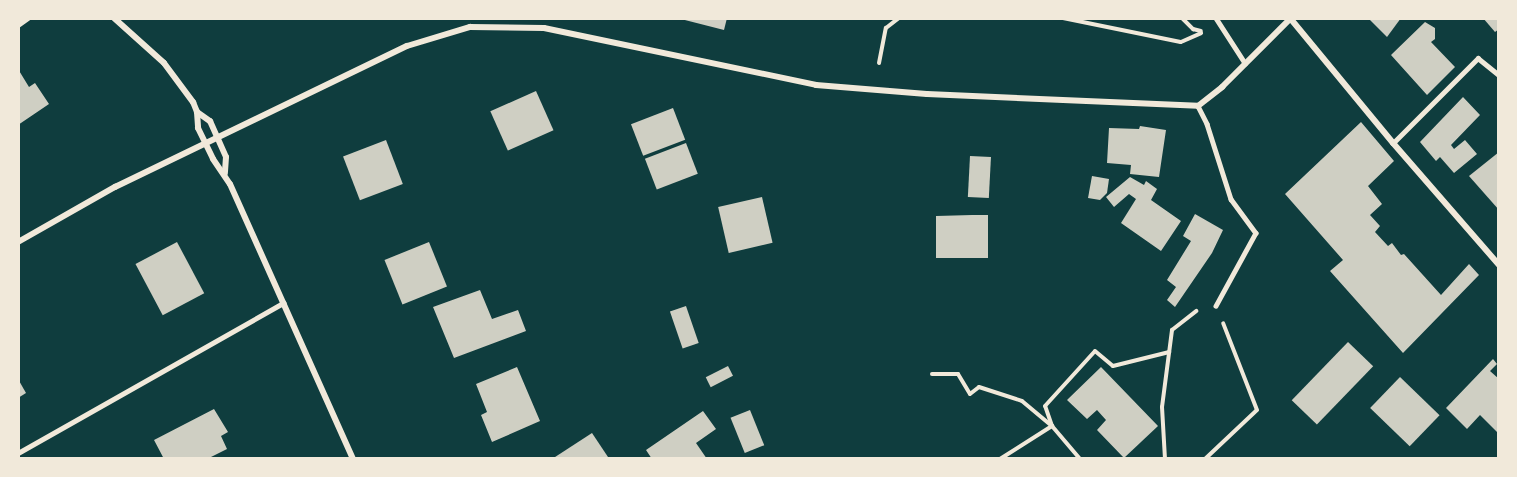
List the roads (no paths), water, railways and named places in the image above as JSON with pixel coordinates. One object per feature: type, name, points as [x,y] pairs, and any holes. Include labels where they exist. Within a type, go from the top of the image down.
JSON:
[{"type":"street","points":[[18,25],[28,18]]},
{"type":"street","points":[[114,18],[164,63],[193,102],[197,112],[198,128],[213,159],[225,173],[353,459]]},
{"type":"street","points":[[18,242],[115,187],[407,46],[470,27],[544,28],[816,85],[927,93],[1198,106],[1222,87],[1291,18],[1393,143],[1499,265]]},
{"type":"street","points":[[197,112],[210,121],[226,157],[225,173]]},
{"type":"lane","points":[[1216,18],[1245,63]]},
{"type":"lane","points":[[1393,143],[1478,58],[1499,75]]},
{"type":"lane","points":[[1198,106],[1207,124],[1231,199],[1256,233],[1216,306]]},
{"type":"lane","points":[[18,453],[283,303]]}]
